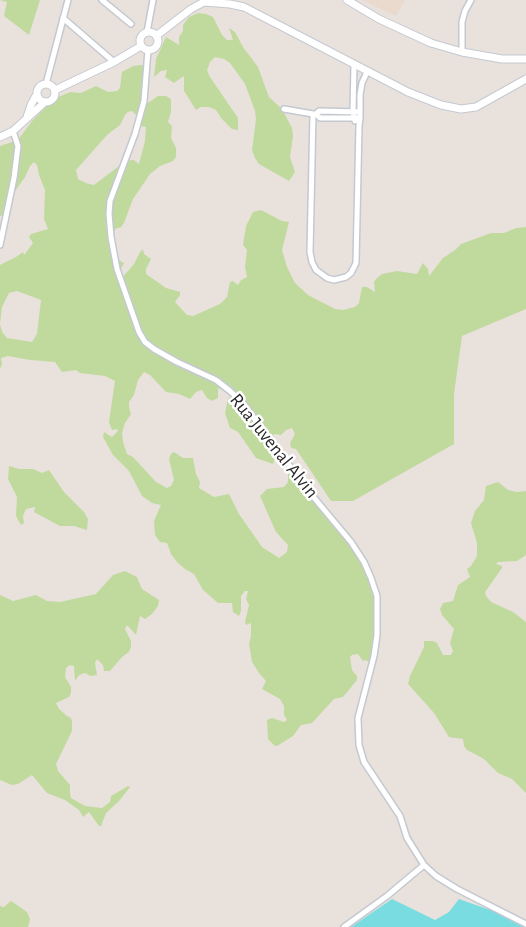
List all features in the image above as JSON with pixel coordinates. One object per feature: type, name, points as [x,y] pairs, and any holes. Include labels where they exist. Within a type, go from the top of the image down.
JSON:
[{"type":"main road","points":[[156,36],[201,1],[230,2],[367,72],[408,92],[441,105],[461,108],[476,107],[526,79]]},
{"type":"main road","points":[[349,2],[431,43],[462,52],[502,59],[526,59]]},
{"type":"main road","points":[[147,32],[153,32],[158,40],[156,46],[148,50],[141,46],[140,37],[147,32]]},
{"type":"main road","points":[[55,90],[114,62],[141,46]]},
{"type":"main road","points":[[0,137],[13,132],[27,118],[53,98],[55,90],[52,85],[46,84],[41,86],[31,105],[27,118]]},
{"type":"main road","points":[[37,94],[40,99],[46,102]]},
{"type":"street","points":[[46,84],[68,0]]},
{"type":"street","points":[[102,0],[131,24]]},
{"type":"street","points":[[147,32],[153,0]]},
{"type":"street","points":[[342,0],[349,2]]},
{"type":"street","points":[[462,52],[462,22],[471,0]]},
{"type":"street","points":[[64,18],[114,62]]},
{"type":"street","name":"Rua Juvenal Alvin","points":[[148,50],[144,100],[135,134],[110,201],[110,237],[117,269],[139,332],[145,342],[165,356],[216,380],[243,403],[306,488],[351,542],[364,562],[377,596],[377,635],[374,656],[358,718],[359,746],[364,762],[400,816],[407,838],[424,865],[436,876],[457,889],[526,924]]},
{"type":"street","points":[[353,111],[354,65]]},
{"type":"street","points":[[314,114],[310,252],[316,270],[327,278],[334,280],[346,277],[351,273],[356,263],[358,116],[362,83],[367,72]]},
{"type":"street","points":[[284,109],[314,114],[320,118],[358,116]]},
{"type":"street","points":[[314,114],[319,111],[353,111],[358,116]]},
{"type":"street","points":[[0,245],[14,178],[18,146],[13,132]]},
{"type":"street","points":[[344,927],[387,896],[424,865]]},
{"type":"shaded area","points":[[362,0],[405,0],[396,16]]},
{"type":"green space","points":[[0,0],[40,0],[29,35],[4,16],[7,2]]},
{"type":"green space","points":[[198,13],[213,17],[222,35],[227,40],[233,40],[229,28],[235,32],[243,47],[258,67],[269,97],[282,109],[292,128],[293,136],[290,157],[295,172],[289,181],[259,164],[255,158],[252,150],[256,119],[255,111],[245,84],[230,63],[215,57],[210,62],[207,70],[238,118],[238,130],[232,129],[216,110],[209,107],[201,107],[196,110],[184,91],[184,76],[174,83],[165,77],[167,70],[161,71],[154,77],[156,59],[166,37],[179,45],[179,37],[183,31],[183,25],[189,17]]},
{"type":"green space","points":[[142,65],[144,67],[145,105],[158,96],[166,96],[171,99],[171,112],[168,122],[172,126],[171,138],[176,148],[176,157],[173,161],[160,166],[150,174],[133,199],[124,223],[121,227],[115,229],[112,236],[117,259],[124,263],[120,271],[121,279],[134,264],[143,249],[144,254],[151,259],[146,269],[146,274],[166,288],[180,292],[175,302],[187,315],[193,316],[220,304],[227,297],[230,282],[233,281],[238,285],[241,280],[247,277],[245,267],[247,250],[243,245],[246,226],[253,212],[261,210],[282,221],[289,222],[282,250],[287,267],[295,283],[308,295],[335,309],[343,310],[355,307],[359,303],[362,287],[367,287],[375,292],[374,282],[382,274],[397,271],[417,274],[423,263],[428,269],[429,276],[443,258],[461,244],[491,233],[504,233],[516,228],[526,227],[526,309],[462,336],[454,394],[454,444],[353,501],[331,501],[296,449],[291,448],[290,443],[295,434],[292,428],[286,430],[281,435],[275,434],[272,436],[271,441],[276,455],[273,464],[256,458],[238,432],[230,428],[225,413],[228,399],[234,393],[234,389],[230,386],[226,385],[224,391],[218,388],[218,398],[212,401],[207,398],[202,390],[196,392],[190,399],[179,394],[166,392],[150,375],[144,372],[138,380],[134,395],[129,402],[131,414],[125,423],[122,433],[123,442],[127,454],[133,457],[156,482],[167,488],[171,486],[174,480],[169,459],[174,452],[183,458],[193,458],[196,474],[200,482],[199,488],[214,497],[229,494],[239,514],[262,547],[279,558],[287,552],[288,545],[276,532],[260,496],[267,489],[284,487],[288,482],[288,474],[292,474],[300,486],[344,534],[367,563],[373,576],[379,598],[378,624],[373,640],[372,663],[363,661],[358,654],[352,655],[350,657],[352,670],[357,676],[357,680],[343,697],[334,699],[312,723],[301,725],[293,736],[277,746],[268,739],[267,720],[272,718],[284,722],[287,720],[284,715],[284,706],[280,699],[262,689],[266,681],[252,662],[249,644],[251,623],[246,625],[245,622],[249,605],[246,599],[248,591],[245,591],[241,596],[239,616],[233,612],[232,603],[218,603],[203,590],[194,574],[177,562],[171,554],[167,543],[160,542],[155,535],[154,521],[161,505],[152,503],[142,496],[129,471],[113,455],[103,437],[104,432],[112,437],[118,431],[117,429],[112,430],[109,422],[115,381],[105,376],[80,373],[76,370],[62,372],[55,362],[8,356],[1,358],[2,364],[0,369],[0,324],[0,265],[23,252],[24,255],[33,243],[29,237],[31,234],[48,229],[44,219],[45,190],[37,165],[34,162],[13,194],[8,214],[0,216],[0,146],[18,140],[32,121],[54,99],[70,92],[81,93],[96,86],[108,92],[117,91],[120,88],[122,72],[133,66]],"holes":[[[132,111],[137,116],[141,126],[146,127],[145,141],[139,164],[134,160],[122,161],[119,166],[94,185],[78,179],[76,170],[107,135],[120,125],[125,115]],[[17,291],[41,300],[37,334],[32,342],[7,338],[2,332],[0,324],[2,307],[9,293]]]},
{"type":"green space","points":[[9,466],[19,469],[33,469],[42,473],[49,470],[64,492],[84,512],[88,519],[87,530],[74,526],[60,526],[34,512],[35,507],[26,509],[23,516],[24,523],[21,525],[16,516],[17,497],[8,479]]},
{"type":"green space","points":[[498,482],[508,490],[526,491],[526,555],[517,561],[498,562],[496,564],[502,566],[502,568],[485,592],[491,602],[513,612],[526,622],[526,793],[512,779],[498,773],[484,759],[467,750],[463,739],[449,737],[434,713],[408,684],[424,647],[424,641],[437,643],[443,655],[451,655],[453,651],[450,643],[454,629],[442,615],[440,609],[443,603],[453,601],[458,585],[470,577],[467,569],[477,556],[477,543],[471,523],[475,511],[484,500],[486,486]]},
{"type":"green space","points":[[125,571],[137,577],[142,589],[159,600],[158,606],[145,619],[140,616],[136,635],[126,626],[125,629],[131,641],[131,647],[129,652],[110,671],[104,671],[103,665],[97,659],[95,663],[97,675],[91,676],[85,673],[79,675],[75,681],[74,666],[70,665],[66,668],[65,677],[71,687],[71,693],[69,697],[56,703],[59,709],[71,718],[72,721],[72,731],[56,764],[58,771],[70,785],[71,798],[85,806],[102,808],[110,802],[111,796],[128,786],[130,787],[106,813],[101,826],[99,826],[89,812],[83,817],[79,810],[65,800],[47,793],[32,775],[18,784],[12,785],[0,780],[0,595],[13,601],[36,595],[47,601],[60,602],[96,594],[113,575]]},
{"type":"green space","points":[[11,901],[27,912],[30,919],[28,927],[0,927],[0,906],[4,907]]},
{"type":"water","points":[[392,899],[435,920],[449,912],[459,899],[493,911],[524,927],[351,927]]}]
